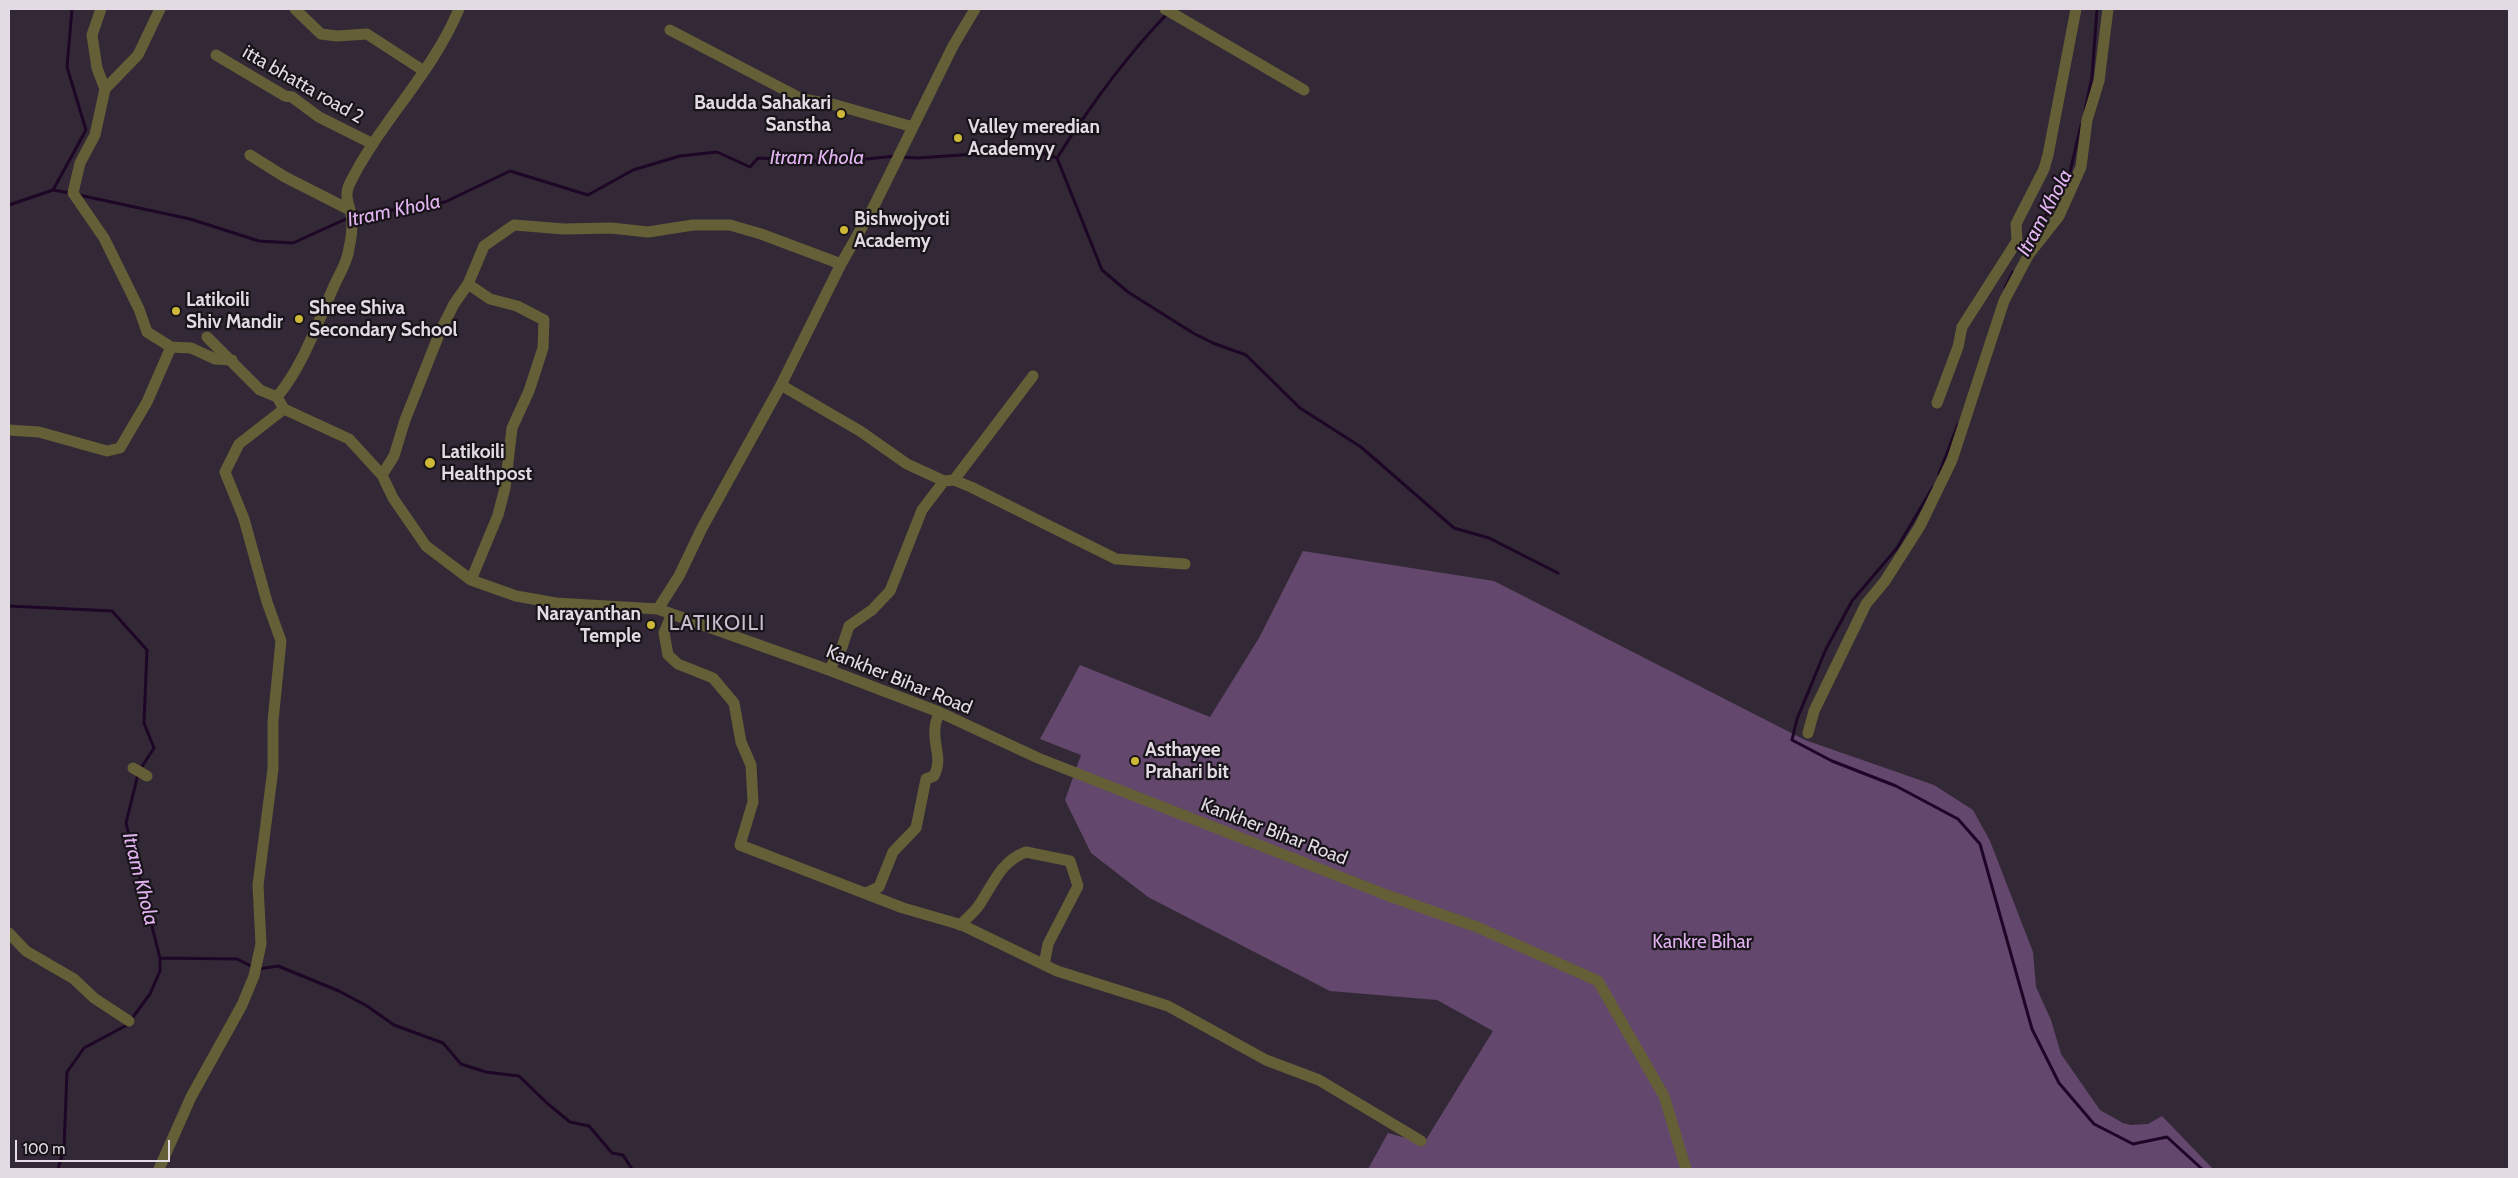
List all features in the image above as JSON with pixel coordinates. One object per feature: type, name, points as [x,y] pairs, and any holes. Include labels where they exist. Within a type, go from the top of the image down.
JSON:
[{"type":"street","points":[[101,9],[92,35],[96,68],[105,89]]},
{"type":"street","points":[[160,9],[138,55],[105,89],[95,135],[80,163],[73,194],[104,238],[139,309],[147,332],[171,347],[191,348],[215,359],[232,360]]},
{"type":"street","points":[[295,9],[321,34],[337,36],[366,34],[424,71]]},
{"type":"street","points":[[277,397],[288,384],[312,336],[349,250],[351,215],[346,192],[379,132],[402,104],[424,71],[459,9]]},
{"type":"street","points":[[658,609],[679,576],[702,528],[781,384],[841,264],[873,208],[953,46],[975,9]]},
{"type":"street","points":[[1937,404],[1958,347],[1962,327],[2017,241],[2016,224],[2044,169],[2076,9]]},
{"type":"street","points":[[1808,732],[1814,711],[1866,604],[1885,581],[1920,526],[1952,460],[2004,301],[2029,254],[2059,216],[2081,167],[2087,120],[2099,81],[2108,9]]},
{"type":"street","points":[[1170,12],[1304,90]]},
{"type":"street","points":[[670,30],[802,99],[836,105],[913,127]]},
{"type":"street","name":"itta bhatta road 2","points":[[216,55],[285,96],[292,97],[319,117],[373,144]]},
{"type":"street","points":[[250,155],[285,178],[351,215]]},
{"type":"street","points":[[382,475],[394,456],[405,420],[440,332],[454,304],[468,284],[484,246],[514,225],[564,229],[611,228],[648,232],[694,225],[730,226],[761,234],[841,264]]},
{"type":"street","points":[[468,284],[490,299],[517,306],[544,320],[543,348],[529,391],[512,428],[505,488],[498,516],[471,580]]},
{"type":"street","points":[[158,1169],[192,1097],[242,1006],[259,959],[262,932],[258,885],[273,769],[273,721],[281,642],[267,602],[244,519],[225,472],[239,444],[284,409],[277,397],[260,390],[207,337]]},
{"type":"street","points":[[9,430],[39,432],[106,451],[120,448],[146,402],[171,347]]},
{"type":"street","points":[[829,670],[842,647],[849,626],[872,610],[890,591],[922,510],[949,481],[1034,376]]},
{"type":"street","points":[[781,384],[860,431],[907,464],[949,481],[1116,559],[1185,564]]},
{"type":"street","name":"Kankher Bihar Road","points":[[284,409],[349,439],[382,475],[393,498],[426,546],[471,580],[516,596],[556,603],[658,609],[829,670],[939,712],[1038,758],[1389,896],[1477,927],[1598,981],[1664,1096],[1686,1169]]},
{"type":"street","points":[[672,614],[664,633],[668,655],[678,664],[713,678],[734,703],[741,742],[752,765],[753,802],[740,845],[903,908],[960,925],[1044,965],[1168,1006],[1266,1060],[1319,1080],[1421,1141]]},
{"type":"street","points":[[866,893],[879,887],[893,852],[916,828],[926,779],[934,776],[938,768],[939,757],[935,728],[939,712]]},
{"type":"street","points":[[133,768],[147,776]]},
{"type":"street","points":[[960,925],[977,908],[993,878],[1009,861],[1021,854],[1026,852],[1070,861],[1078,886],[1048,944],[1044,965]]},
{"type":"street","points":[[9,933],[26,951],[74,979],[94,998],[129,1021]]},
{"type":"green space","name":"Kankre Bihar","points":[[1303,551],[1494,581],[1805,740],[1934,785],[1973,810],[1990,841],[2033,952],[2036,987],[2051,1020],[2061,1054],[2100,1110],[2123,1123],[2131,1125],[2148,1124],[2162,1116],[2213,1169],[1368,1169],[1388,1133],[1424,1143],[1493,1031],[1437,1000],[1330,991],[1148,897],[1091,853],[1065,800],[1081,755],[1040,739],[1080,665],[1210,717],[1259,638]]},
{"type":"waterway","points":[[53,190],[86,130],[67,67],[72,9]]},
{"type":"waterway","name":"Itram Khola","points":[[2085,110],[2092,77],[2097,9]]},
{"type":"waterway","name":"Itram Khola","points":[[901,157],[918,158],[1034,150],[1057,158],[1109,82],[1168,13]]},
{"type":"waterway","name":"Itram Khola","points":[[2028,247],[2070,172],[2081,125]]},
{"type":"waterway","name":"Itram Khola","points":[[354,216],[445,202],[510,171],[588,195],[633,170],[680,156],[717,152],[750,167],[758,158],[838,162],[895,156]]},
{"type":"waterway","points":[[1057,158],[1102,270],[1128,292],[1193,333],[1213,343],[1246,355],[1300,408],[1361,447],[1454,528],[1489,538],[1558,573]]},
{"type":"waterway","name":"Itram Khola","points":[[9,205],[53,190],[70,193]]},
{"type":"waterway","name":"Itram Khola","points":[[79,195],[190,219],[259,241],[293,243],[348,218]]},
{"type":"waterway","name":"Itram Khola","points":[[2005,288],[2013,272]]},
{"type":"waterway","points":[[1939,474],[1958,424]]},
{"type":"waterway","points":[[1933,487],[1897,548],[1852,601],[1826,649],[1797,719],[1792,740],[1832,761],[1896,786],[1958,819],[1980,844],[2032,1029],[2059,1083],[2094,1124],[2133,1144],[2167,1137],[2202,1169]]},
{"type":"waterway","name":"Itram Khola","points":[[9,606],[112,611],[147,650],[144,723],[154,748],[141,768]]},
{"type":"waterway","name":"Itram Khola","points":[[58,1169],[64,1149],[67,1072],[84,1048],[127,1025],[150,994],[160,971],[160,958],[126,823],[138,774]]},
{"type":"waterway","points":[[160,958],[237,959],[253,967]]},
{"type":"waterway","points":[[259,969],[278,966],[339,991],[367,1006],[394,1025],[443,1043],[461,1064],[486,1072],[519,1076],[570,1122],[589,1126],[612,1153],[623,1155],[632,1169]]},
{"type":"place","name":"Baudda Sahakari Sanstha","points":[[841,114]]},
{"type":"place","name":"Valley meredian Academyy","points":[[958,138]]},
{"type":"place","name":"Bishwojyoti Academy","points":[[844,230]]},
{"type":"place","name":"Latikoili Shiv Mandir","points":[[176,311]]},
{"type":"place","name":"Shree Shiva Secondary School","points":[[299,319]]},
{"type":"place","name":"Latikoili Healthpost","points":[[430,463]]},
{"type":"place","name":"Narayanthan Temple","points":[[651,625]]},
{"type":"place","name":"Asthayee Prahari bit","points":[[1135,761]]},
{"type":"district","name":"LATIKOILI","points":[[717,624]]}]
